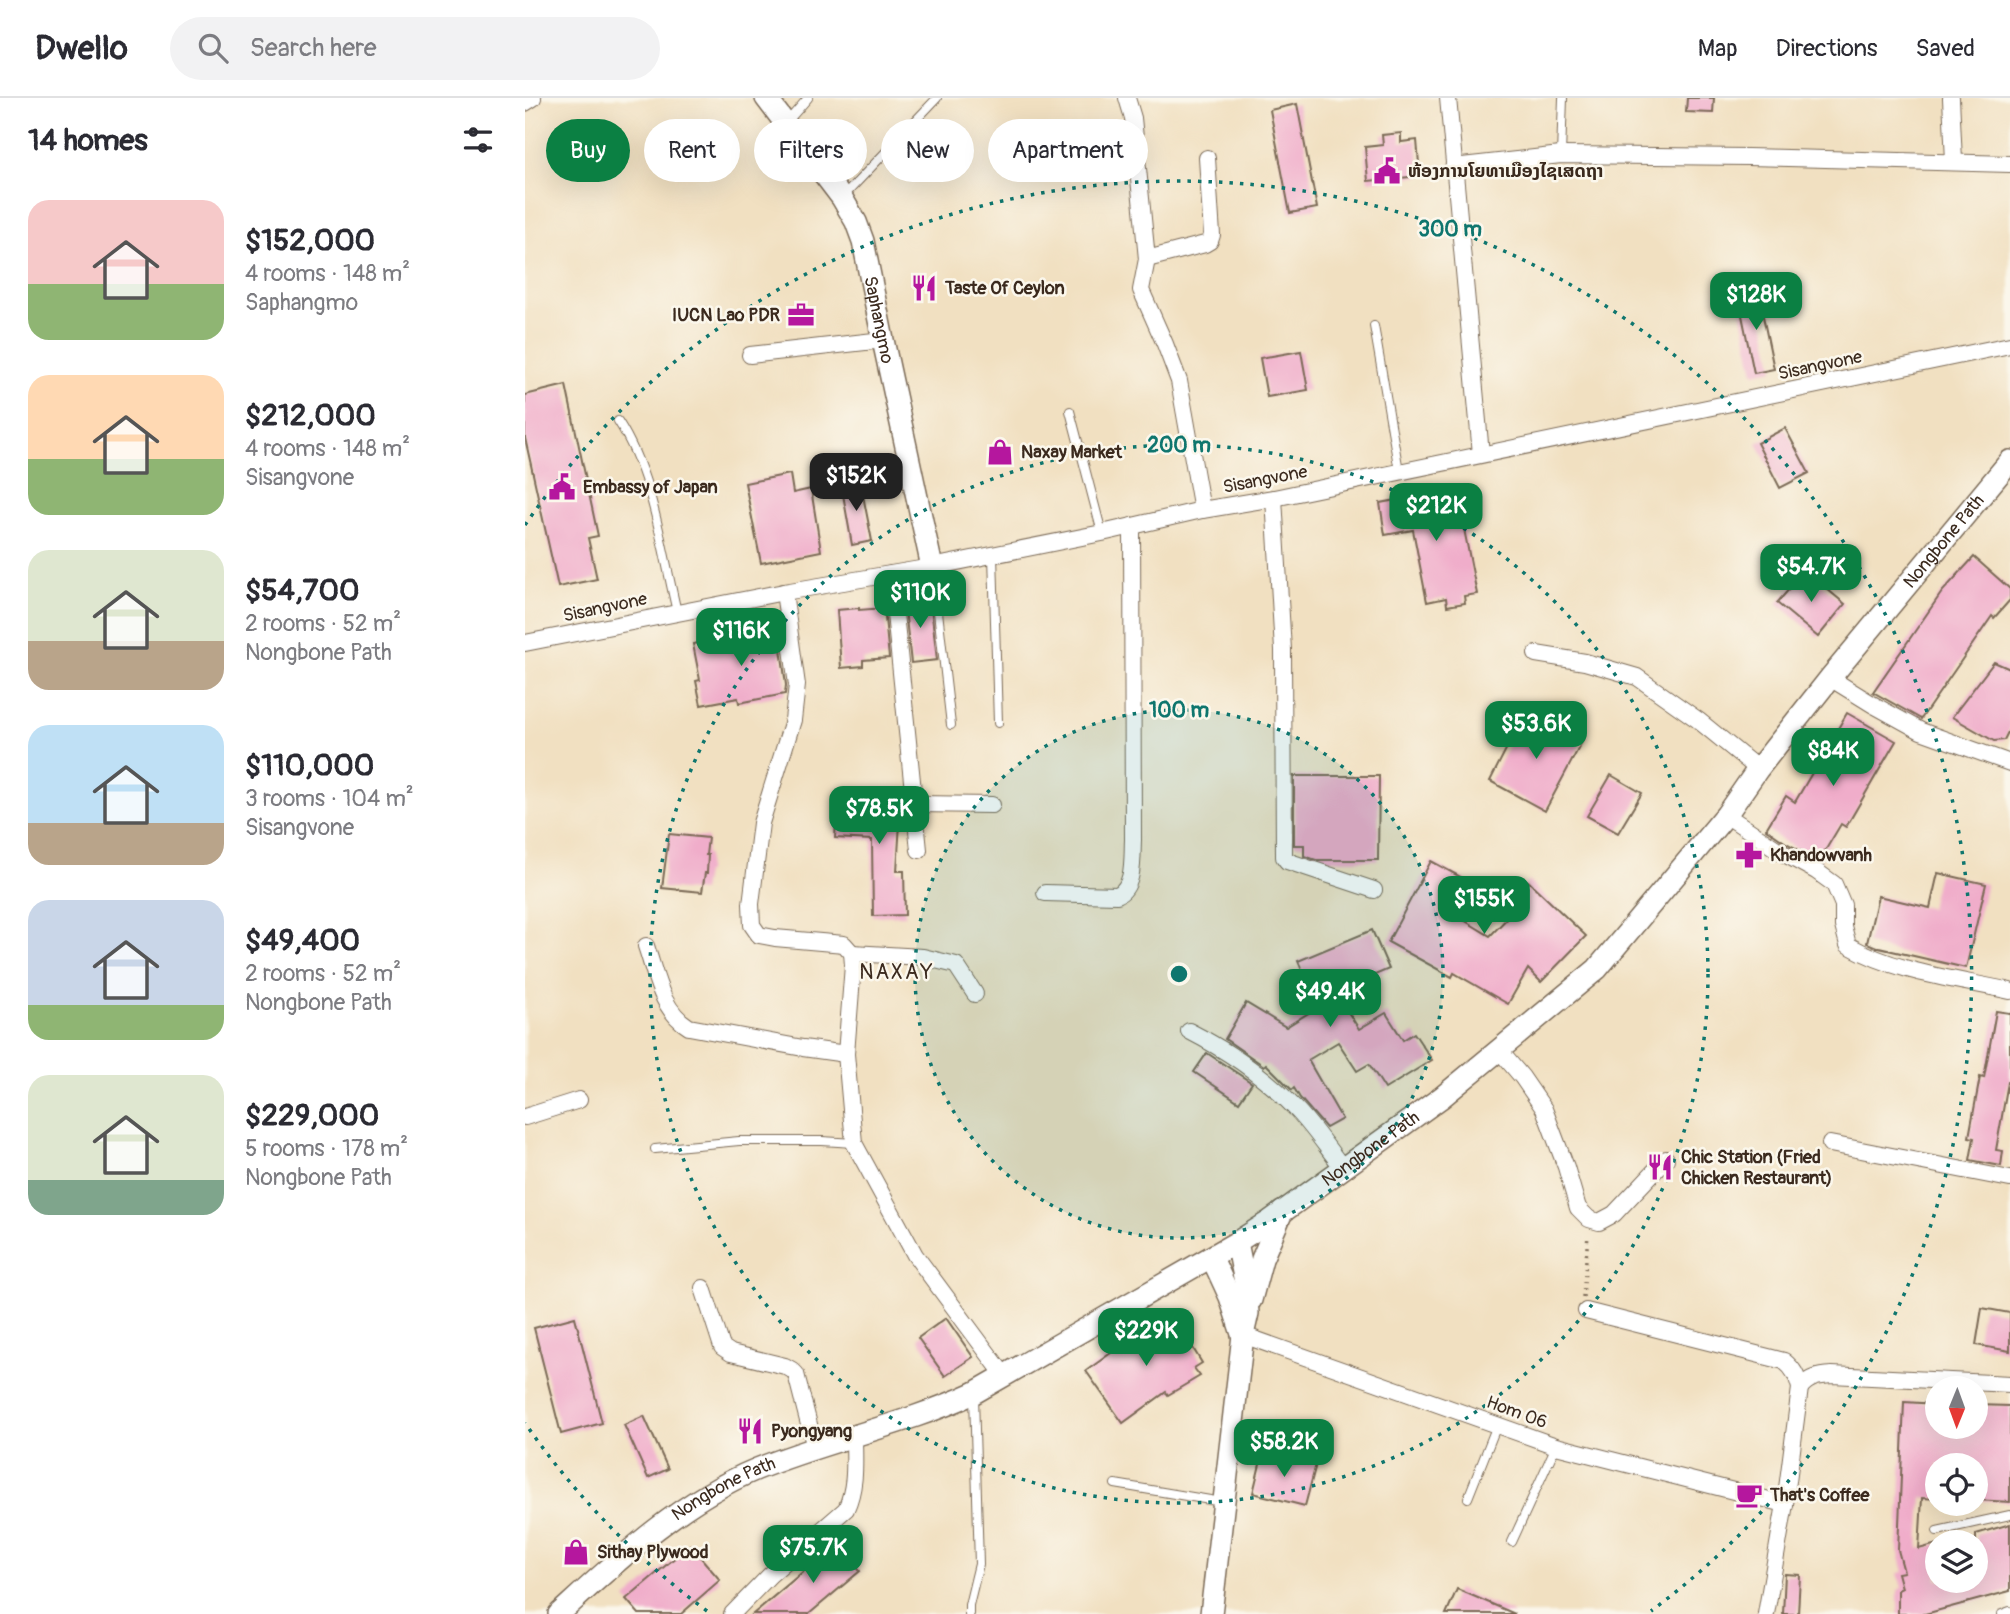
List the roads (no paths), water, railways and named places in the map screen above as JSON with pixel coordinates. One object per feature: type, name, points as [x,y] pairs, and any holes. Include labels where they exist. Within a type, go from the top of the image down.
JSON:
[{"type":"street","points":[[525,103],[533,98]]},
{"type":"street","name":"Saphangmo","points":[[766,98],[783,119]]},
{"type":"street","points":[[1127,98],[1133,118],[1147,259],[1140,290],[1179,382],[1202,510]]},
{"type":"street","points":[[1448,98],[1481,454]]},
{"type":"street","points":[[1951,98],[1954,161]]},
{"type":"street","points":[[1453,167],[1560,155],[2010,164]]},
{"type":"street","points":[[1147,259],[1210,241],[1212,235],[1207,158]]},
{"type":"street","name":"Saphangmo","points":[[830,182],[856,222],[863,241],[932,567]]},
{"type":"street","points":[[750,355],[883,340]]},
{"type":"street","name":"Sisangvone","points":[[525,643],[677,612],[993,555],[1202,510],[1274,498],[2007,348]]},
{"type":"street","name":"Nongbone Path","points":[[559,1614],[613,1565],[681,1510],[716,1488],[756,1469],[941,1408],[974,1393],[1212,1258],[1283,1212],[1442,1097],[1597,969],[1726,815],[1758,769],[1830,678],[2010,461]]},
{"type":"street","points":[[1274,498],[1283,650],[1284,857],[1287,861],[1374,890]]},
{"type":"street","points":[[1045,893],[1117,895],[1124,892],[1129,885],[1133,840],[1132,526]]},
{"type":"street","points":[[891,574],[919,850]]},
{"type":"street","points":[[784,592],[797,685],[793,720],[761,823],[751,904],[752,925],[759,935],[844,944],[852,953],[846,1054],[854,1143],[915,1255],[1004,1375]]},
{"type":"street","points":[[1536,654],[1585,662],[1637,677],[1698,720],[1758,769]]},
{"type":"street","points":[[1830,678],[1921,730],[2010,763]]},
{"type":"street","points":[[915,804],[992,805]]},
{"type":"street","points":[[1726,815],[1834,884],[1843,905],[1843,926],[1848,945],[1868,956],[1914,970],[2010,991]]},
{"type":"street","points":[[646,946],[663,999],[680,1021],[689,1027],[846,1054]]},
{"type":"street","points":[[852,953],[923,957],[956,965],[975,994]]},
{"type":"street","points":[[1189,1031],[1251,1068],[1296,1108],[1343,1168]]},
{"type":"street","points":[[1499,1050],[1544,1109],[1578,1208],[1589,1219],[1599,1222],[1614,1214],[1666,1159]]},
{"type":"street","points":[[525,1117],[579,1100]]},
{"type":"street","points":[[1830,1144],[2010,1179]]},
{"type":"street","points":[[1211,1614],[1243,1335],[1262,1259],[1283,1212]]},
{"type":"street","points":[[1237,1242],[1248,1312]]},
{"type":"street","points":[[1212,1258],[1230,1297],[1243,1335]]},
{"type":"street","points":[[703,1288],[722,1347],[731,1353],[785,1366],[796,1374],[815,1448]]},
{"type":"street","points":[[1586,1311],[1784,1361],[1797,1374],[1800,1388],[1785,1504],[1766,1614]]},
{"type":"street","name":"Hom 06","points":[[1243,1335],[1556,1446],[1785,1504]]},
{"type":"street","points":[[1800,1388],[1806,1381],[1818,1376],[2010,1384]]},
{"type":"street","points":[[732,1614],[770,1575],[846,1509],[854,1483],[854,1435]]},
{"type":"lane","points":[[790,119],[808,98]]},
{"type":"lane","points":[[842,198],[937,98]]},
{"type":"lane","points":[[1560,155],[1563,98]]},
{"type":"lane","points":[[1374,326],[1399,471]]},
{"type":"lane","points":[[1070,411],[1102,533]]},
{"type":"lane","points":[[618,421],[630,440],[648,490],[677,612]]},
{"type":"lane","points":[[993,555],[998,723]]},
{"type":"lane","points":[[932,567],[951,725]]},
{"type":"lane","points":[[656,1149],[739,1141],[854,1143]]},
{"type":"lane","points":[[969,1614],[979,1564],[974,1393]]},
{"type":"lane","points":[[1468,1498],[1497,1425]]},
{"type":"lane","points":[[1512,1542],[1556,1446]]},
{"type":"lane","points":[[1115,1484],[1223,1503]]},
{"type":"lane","points":[[1941,1530],[2010,1514]]},
{"type":"lane","points":[[2002,1614],[2010,1611]]},
{"type":"place","name":"ຫ້ອງການໂຍທາເມືອງໄຊເສດຖາ","points":[[1387,171]]},
{"type":"place","name":"Taste Of Ceylon","points":[[924,288]]},
{"type":"place","name":"IUCN Lao PDR","points":[[801,315]]},
{"type":"place","name":"Naxay Market","points":[[1000,452]]},
{"type":"place","name":"Embassy of Japan","points":[[562,487]]},
{"type":"place","name":"Khandowvanh","points":[[1749,855]]},
{"type":"place","name":"Chic Station (Fried Chicken Restaurant)","points":[[1660,1167]]},
{"type":"place","name":"Pyongyang","points":[[750,1431]]},
{"type":"place","name":"That's Coffee","points":[[1749,1495]]},
{"type":"place","name":"Sithay Plywood","points":[[576,1552]]},
{"type":"district","name":"NAXAY","points":[[897,972]]}]
